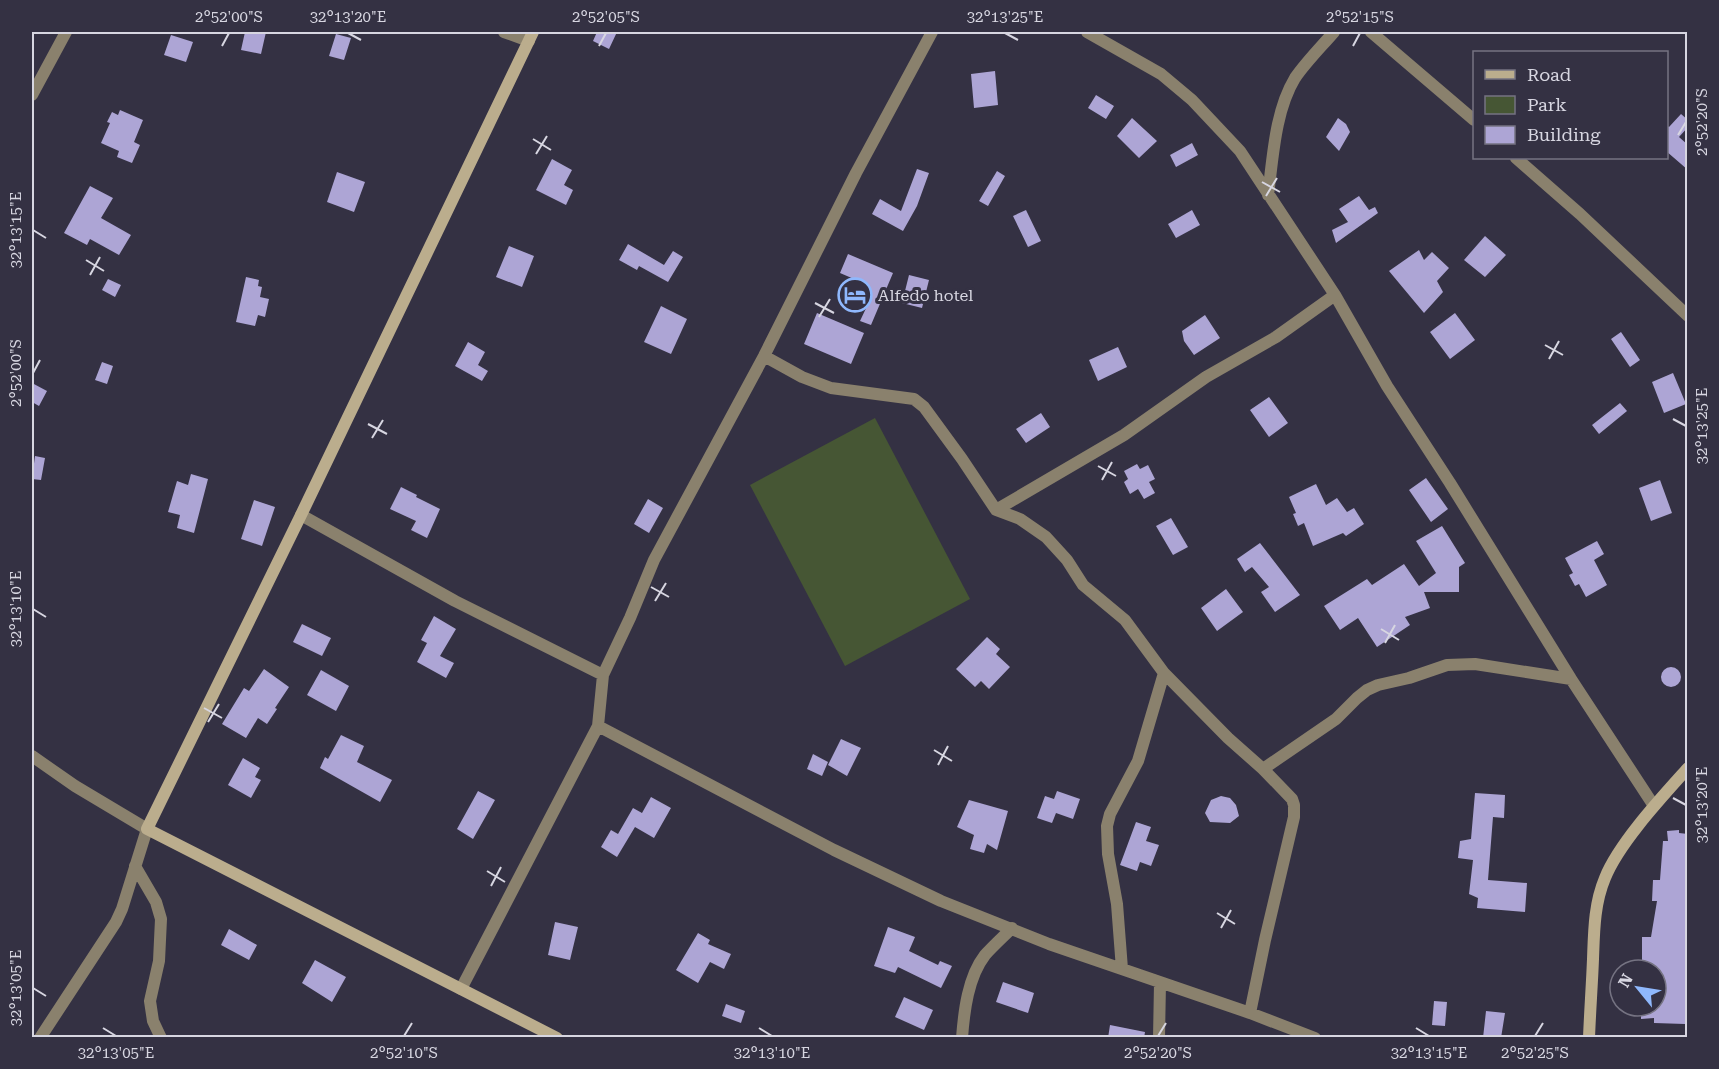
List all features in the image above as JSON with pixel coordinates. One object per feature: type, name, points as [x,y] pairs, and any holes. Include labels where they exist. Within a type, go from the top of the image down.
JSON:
[{"type":"street","points":[[32,95],[66,32]]},
{"type":"street","points":[[40,1038],[116,922],[147,829],[301,516],[531,36],[504,32]]},
{"type":"street","points":[[461,989],[598,726],[603,675],[654,560],[764,356],[856,173],[932,32]]},
{"type":"street","points":[[1087,32],[1161,74],[1192,100],[1240,152],[1335,295],[1387,386],[1654,806]]},
{"type":"street","points":[[1268,195],[1278,133],[1289,91],[1296,77],[1334,32]]},
{"type":"street","points":[[1371,32],[1473,119]]},
{"type":"street","points":[[1517,159],[1580,214],[1688,316]]},
{"type":"street","points":[[996,510],[1124,435],[1206,377],[1276,337],[1335,295]]},
{"type":"street","points":[[764,356],[809,380],[831,388],[914,399],[924,407],[996,510],[1020,519],[1046,537],[1067,560],[1083,585],[1125,620],[1164,674],[1228,738],[1287,792],[1294,804],[1294,810],[1250,1013]]},
{"type":"street","points":[[301,516],[455,600],[603,675]]},
{"type":"street","points":[[1263,769],[1336,719],[1357,698],[1378,685],[1409,678],[1447,665],[1475,664],[1572,679]]},
{"type":"street","points":[[1122,969],[1117,904],[1108,854],[1107,826],[1110,814],[1138,761],[1164,674]]},
{"type":"street","points":[[598,726],[834,850],[941,901],[1049,944],[1250,1013],[1315,1038]]},
{"type":"street","points":[[32,756],[75,786],[147,829],[557,1038]]},
{"type":"street","points":[[1589,1038],[1595,920],[1598,898],[1605,877],[1614,859],[1654,806],[1688,768]]},
{"type":"street","points":[[135,866],[156,902],[161,919],[159,961],[150,1001],[153,1021],[161,1038]]},
{"type":"street","points":[[962,1038],[967,1001],[978,967],[984,956],[1012,928]]},
{"type":"street","points":[[1159,1038],[1160,983]]},
{"type":"green space","points":[[875,418],[970,599],[845,666],[750,485]]},
{"type":"building","points":[[245,32],[266,32],[261,54],[241,50]]},
{"type":"building","points":[[597,32],[617,32],[609,49],[593,41]]},
{"type":"building","points":[[336,34],[351,38],[344,60],[329,56]]},
{"type":"building","points":[[171,35],[193,42],[186,62],[164,55]]},
{"type":"building","points":[[995,71],[998,105],[974,108],[971,74]]},
{"type":"building","points":[[1096,95],[1114,106],[1106,119],[1088,108]]},
{"type":"building","points":[[120,110],[143,120],[134,142],[140,145],[132,163],[117,157],[119,151],[101,143],[112,112],[118,115]]},
{"type":"building","points":[[1681,114],[1688,120],[1688,127],[1679,137],[1688,145],[1688,170],[1668,153],[1669,127]]},
{"type":"building","points":[[1132,118],[1157,141],[1139,158],[1117,136]]},
{"type":"building","points":[[1338,118],[1346,124],[1350,132],[1339,151],[1326,137]]},
{"type":"building","points":[[1192,143],[1198,155],[1176,167],[1170,155]]},
{"type":"building","points":[[552,159],[572,170],[564,185],[573,190],[566,205],[536,190]]},
{"type":"building","points":[[917,169],[929,173],[917,206],[903,231],[872,214],[880,199],[901,211]]},
{"type":"building","points":[[997,171],[1005,176],[988,206],[979,201]]},
{"type":"building","points":[[337,172],[365,182],[354,212],[327,202]]},
{"type":"building","points":[[90,186],[113,198],[101,218],[131,235],[119,255],[90,239],[87,245],[64,233]]},
{"type":"building","points":[[1359,196],[1369,210],[1375,207],[1378,213],[1336,243],[1332,230],[1348,222],[1339,209]]},
{"type":"building","points":[[1026,210],[1041,241],[1028,247],[1013,216]]},
{"type":"building","points":[[1192,210],[1200,225],[1176,238],[1168,224]]},
{"type":"building","points":[[1485,236],[1506,255],[1485,277],[1464,260]]},
{"type":"building","points":[[628,244],[664,265],[673,251],[683,257],[668,282],[639,266],[637,270],[619,260]]},
{"type":"building","points":[[509,246],[534,256],[522,287],[496,277]]},
{"type":"building","points":[[1419,250],[1424,260],[1432,252],[1449,268],[1437,281],[1443,292],[1424,313],[1389,271]]},
{"type":"building","points":[[848,254],[893,273],[871,325],[860,321],[868,304],[861,301],[868,285],[840,273]]},
{"type":"building","points":[[909,275],[929,280],[922,308],[902,303]]},
{"type":"building","points":[[246,277],[259,280],[258,286],[262,287],[260,297],[269,299],[265,317],[258,315],[255,326],[236,322]]},
{"type":"building","points":[[108,279],[121,285],[115,297],[102,290]]},
{"type":"building","points":[[661,306],[687,319],[671,354],[644,342]]},
{"type":"building","points":[[817,313],[864,333],[851,364],[804,344]]},
{"type":"building","points":[[1455,313],[1475,340],[1450,359],[1430,332]]},
{"type":"building","points":[[1205,315],[1220,338],[1194,355],[1184,341],[1182,331]]},
{"type":"building","points":[[1621,332],[1640,360],[1630,367],[1611,339]]},
{"type":"building","points":[[468,342],[485,352],[478,365],[488,371],[482,381],[455,366]]},
{"type":"building","points":[[1118,347],[1127,367],[1098,381],[1089,360]]},
{"type":"building","points":[[102,362],[113,366],[107,384],[95,380]]},
{"type":"building","points":[[1673,373],[1686,404],[1664,413],[1652,382]]},
{"type":"building","points":[[32,383],[47,391],[39,406],[32,402]]},
{"type":"building","points":[[1269,397],[1288,423],[1269,437],[1250,410]]},
{"type":"building","points":[[1620,403],[1627,411],[1599,434],[1592,425]]},
{"type":"building","points":[[1041,413],[1050,427],[1026,443],[1016,429]]},
{"type":"building","points":[[35,456],[45,458],[41,480],[32,479]]},
{"type":"building","points":[[1137,464],[1140,469],[1148,465],[1155,479],[1149,482],[1155,493],[1144,499],[1138,489],[1130,494],[1124,482],[1128,479],[1124,471]]},
{"type":"building","points":[[191,474],[208,479],[194,533],[177,528],[180,515],[168,512],[177,481],[188,485]]},
{"type":"building","points":[[1426,478],[1448,509],[1431,522],[1409,490]]},
{"type":"building","points":[[1660,480],[1672,513],[1651,521],[1639,488]]},
{"type":"building","points":[[1316,484],[1326,505],[1337,498],[1347,512],[1354,508],[1364,524],[1346,536],[1343,533],[1313,546],[1304,523],[1298,526],[1293,514],[1296,513],[1289,497]]},
{"type":"building","points":[[401,487],[440,509],[427,538],[411,530],[416,521],[390,509]]},
{"type":"building","points":[[648,499],[663,508],[649,533],[634,524]]},
{"type":"building","points":[[254,500],[275,507],[262,546],[241,539]]},
{"type":"building","points":[[1171,518],[1188,547],[1173,555],[1156,526]]},
{"type":"building","points":[[1442,526],[1465,563],[1459,567],[1459,592],[1424,592],[1430,608],[1405,617],[1410,625],[1377,647],[1358,618],[1340,630],[1324,606],[1367,579],[1372,585],[1404,564],[1419,586],[1436,573],[1416,541]]},
{"type":"building","points":[[1597,541],[1604,554],[1594,560],[1607,585],[1586,597],[1579,584],[1575,586],[1569,575],[1573,573],[1565,558]]},
{"type":"building","points":[[1260,543],[1300,595],[1275,612],[1261,592],[1269,587],[1252,567],[1245,572],[1237,559]]},
{"type":"building","points":[[1226,589],[1243,612],[1217,631],[1201,608]]},
{"type":"building","points":[[434,616],[456,629],[440,656],[454,663],[446,678],[417,662],[427,643],[421,640]]},
{"type":"building","points":[[302,624],[331,638],[322,656],[293,642]]},
{"type":"building","points":[[987,637],[1000,649],[996,654],[1010,667],[989,689],[981,681],[975,687],[956,669]]},
{"type":"building","points":[[1671,667],[1678,670],[1681,677],[1678,684],[1671,687],[1664,684],[1661,677],[1664,670]]},
{"type":"building","points":[[264,669],[289,687],[267,724],[258,718],[246,738],[222,724],[244,688],[249,691]]},
{"type":"building","points":[[321,670],[349,686],[336,711],[307,695]]},
{"type":"building","points":[[341,735],[364,746],[357,762],[392,780],[380,802],[320,768],[325,757],[328,759]]},
{"type":"building","points":[[841,739],[861,748],[847,776],[828,765]]},
{"type":"building","points":[[813,754],[828,762],[822,776],[807,769]]},
{"type":"building","points":[[243,758],[260,768],[255,777],[261,780],[251,798],[228,785]]},
{"type":"building","points":[[478,791],[495,800],[473,839],[457,829]]},
{"type":"building","points":[[1057,791],[1080,799],[1073,819],[1056,813],[1052,823],[1037,818],[1045,796],[1054,799]]},
{"type":"building","points":[[1475,793],[1505,795],[1504,818],[1493,817],[1488,880],[1527,883],[1525,912],[1477,908],[1478,898],[1469,894],[1473,860],[1458,858],[1460,841],[1471,839]]},
{"type":"building","points":[[1221,796],[1230,798],[1236,805],[1239,816],[1230,823],[1210,822],[1205,813],[1211,800]]},
{"type":"building","points":[[651,797],[671,808],[654,838],[635,827],[617,857],[601,847],[611,830],[618,834],[633,808],[642,813]]},
{"type":"building","points":[[969,800],[1008,811],[997,850],[987,844],[984,853],[970,849],[974,835],[957,827]]},
{"type":"building","points":[[1136,822],[1151,827],[1146,841],[1159,845],[1151,866],[1140,862],[1137,871],[1120,865]]},
{"type":"building","points":[[1679,830],[1679,833],[1688,834],[1688,992],[1685,1024],[1654,1023],[1654,1018],[1668,1018],[1668,958],[1642,958],[1642,937],[1651,937],[1657,901],[1652,901],[1653,880],[1660,880],[1663,841],[1668,841],[1667,831]]},
{"type":"building","points":[[555,922],[578,927],[570,960],[548,955]]},
{"type":"building","points":[[888,927],[915,937],[909,951],[938,965],[940,961],[952,966],[941,988],[898,967],[895,973],[874,966]]},
{"type":"building","points":[[229,929],[257,945],[249,960],[221,945]]},
{"type":"building","points":[[698,933],[710,940],[708,944],[731,954],[724,969],[710,962],[698,983],[676,970]]},
{"type":"building","points":[[315,960],[346,977],[332,1002],[302,983]]},
{"type":"building","points":[[1003,982],[1034,993],[1028,1013],[996,1002]]},
{"type":"building","points":[[904,997],[933,1010],[924,1030],[895,1017]]},
{"type":"building","points":[[1434,1001],[1447,1002],[1445,1026],[1432,1025]]},
{"type":"building","points":[[726,1004],[745,1011],[741,1023],[722,1016]]},
{"type":"building","points":[[1486,1011],[1505,1013],[1501,1038],[1483,1038]]},
{"type":"building","points":[[1110,1025],[1145,1032],[1144,1038],[1108,1038]]},
{"type":"place","name":"Alfedo hotel","points":[[855,295]]}]
